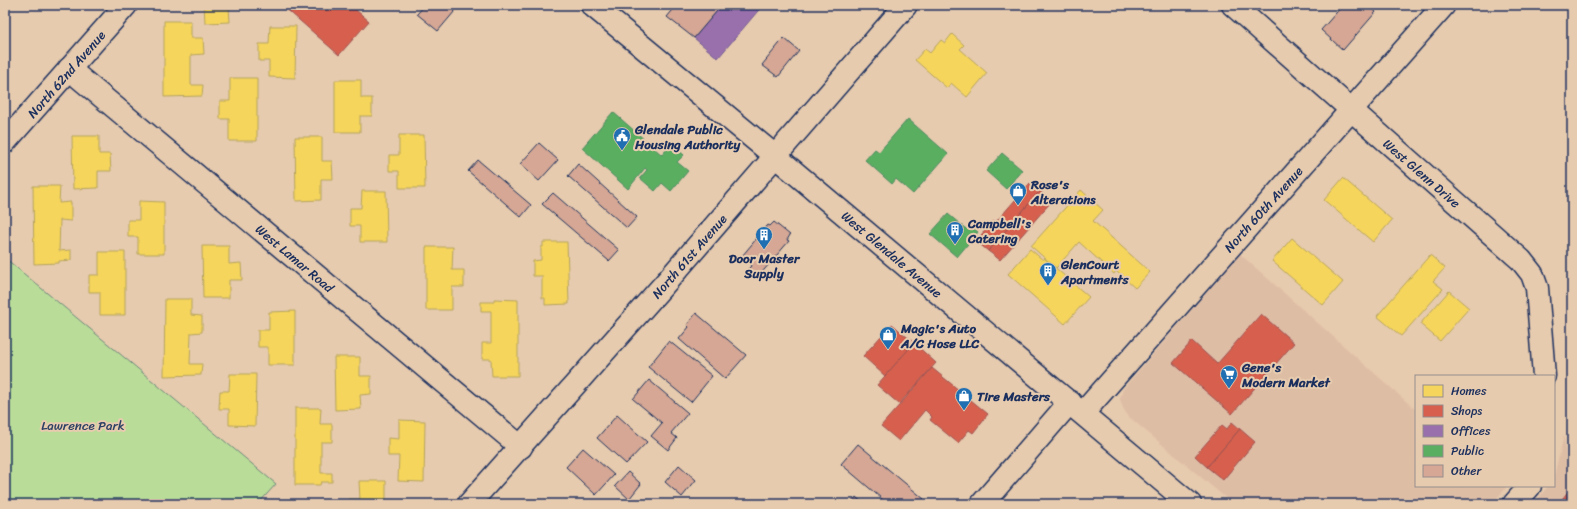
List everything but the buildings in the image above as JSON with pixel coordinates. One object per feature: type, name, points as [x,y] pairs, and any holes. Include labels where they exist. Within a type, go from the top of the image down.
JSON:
[{"type":"street","name":"North 62nd Avenue","points":[[5,142],[126,5]]},
{"type":"street","name":"West Glendale Avenue","points":[[592,5],[775,156],[1190,504]]},
{"type":"street","name":"North 61st Avenue","points":[[469,504],[521,447],[906,5]]},
{"type":"street","name":"West Glenn Drive","points":[[1233,5],[1521,260],[1532,274],[1537,288],[1544,375]]},
{"type":"street","name":"North 60th Avenue","points":[[982,504],[1076,408],[1351,110],[1444,5]]},
{"type":"street","name":"West Lamar Road","points":[[70,69],[521,447]]},
{"type":"street","points":[[1514,504],[1529,487]]},
{"type":"shaded area","points":[[1240,254],[1415,409],[1415,487],[1506,488],[1492,504],[1233,504],[1128,416],[1120,399],[1123,389]]},
{"type":"shaded area","points":[[1564,436],[1572,504],[1534,504],[1547,487],[1555,487],[1555,472]]},
{"type":"green space","name":"Lawrence Park","points":[[5,258],[276,484],[258,504],[5,504]]},
{"type":"place","name":"Glendale Public Housing Authority","points":[[622,151]]},
{"type":"place","name":"Rose's Alterations","points":[[1018,206]]},
{"type":"place","name":"Campbell's Catering","points":[[955,245]]},
{"type":"place","name":"Door Master Supply","points":[[764,250]]},
{"type":"place","name":"GlenCourt Apartments","points":[[1048,286]]},
{"type":"place","name":"Magic's Auto A/C Hose LLC","points":[[888,350]]},
{"type":"place","name":"Gene's Modern Market","points":[[1229,389]]},
{"type":"place","name":"Tire Masters","points":[[964,411]]}]
